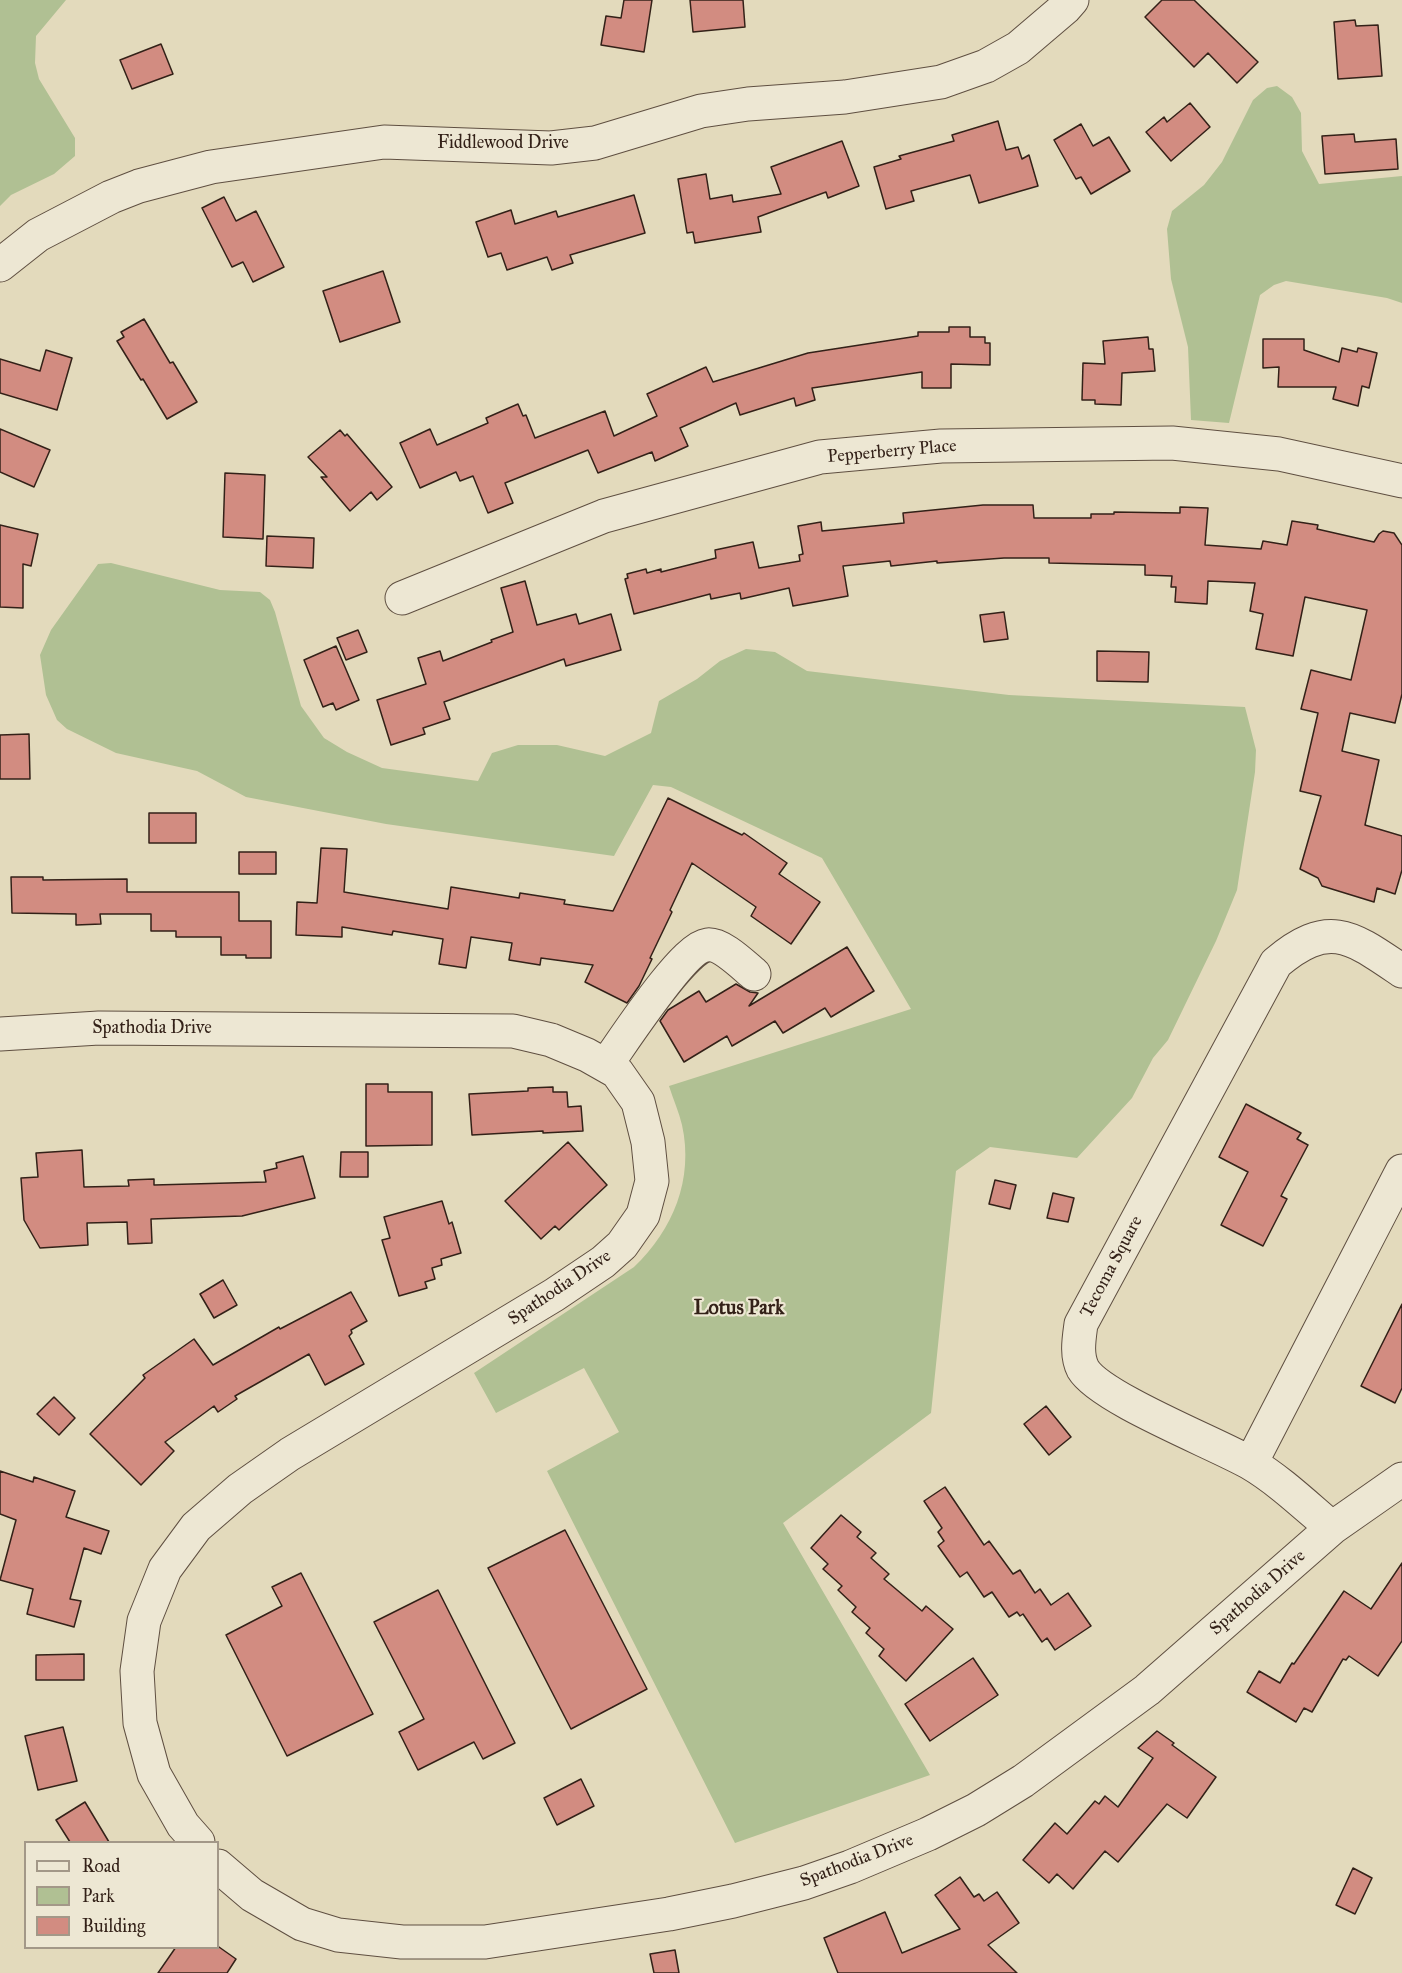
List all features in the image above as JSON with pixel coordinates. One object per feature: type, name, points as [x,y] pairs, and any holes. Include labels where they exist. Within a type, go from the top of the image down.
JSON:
[{"type":"street","name":"Fiddlewood Drive","points":[[0,265],[38,236],[102,201],[139,186],[211,167],[384,142],[540,147],[595,143],[701,111],[748,104],[845,97],[941,82],[986,66],[1018,48],[1072,0]]},
{"type":"street","name":"Pepperberry Place","points":[[402,598],[604,516],[820,458],[941,446],[1172,443],[1279,454],[1402,481]]},
{"type":"street","name":"Tecoma Square","points":[[1332,1528],[1251,1463],[1102,1387],[1084,1370],[1078,1353],[1081,1324],[1276,963],[1295,947],[1331,936],[1343,937],[1362,944],[1402,971]]},
{"type":"street","points":[[606,1065],[677,968],[695,950],[706,945],[718,946],[754,974]]},
{"type":"street","name":"Spathodia Drive","points":[[0,1034],[99,1028],[513,1031],[551,1040],[587,1055],[617,1072],[638,1102],[648,1142],[652,1181],[643,1215],[622,1245],[603,1262],[554,1295],[290,1454],[240,1489],[196,1527],[165,1569],[144,1621],[137,1671],[140,1723],[154,1774],[183,1825],[197,1841]]},
{"type":"street","points":[[1251,1463],[1402,1171]]},
{"type":"street","name":"Spathodia Drive","points":[[219,1867],[252,1895],[302,1924],[338,1935],[402,1942],[485,1942],[669,1914],[733,1901],[850,1867],[928,1834],[976,1810],[1023,1781],[1147,1690],[1332,1528],[1402,1479]]},
{"type":"green space","points":[[0,0],[66,0],[36,36],[35,63],[39,79],[75,138],[75,156],[54,174],[11,195],[0,206]]},
{"type":"green space","points":[[1277,86],[1292,97],[1301,113],[1302,151],[1319,184],[1402,176],[1402,303],[1387,298],[1286,281],[1274,285],[1260,295],[1229,423],[1191,420],[1188,347],[1171,279],[1167,229],[1172,211],[1204,185],[1222,162],[1253,100],[1267,88]]},
{"type":"green space","points":[[111,563],[220,590],[260,592],[270,600],[275,612],[301,706],[324,738],[347,752],[382,768],[478,781],[492,753],[518,745],[557,745],[605,756],[651,733],[659,701],[697,679],[720,661],[746,649],[775,652],[807,671],[1009,695],[1245,707],[1256,750],[1255,772],[1237,890],[1216,941],[1168,1040],[1153,1058],[1132,1098],[1077,1158],[990,1147],[956,1171],[931,1413],[783,1523],[930,1775],[735,1843],[547,1471],[619,1432],[584,1368],[496,1413],[474,1373],[634,1267],[660,1237],[677,1202],[685,1165],[682,1125],[669,1086],[911,1009],[822,858],[671,787],[653,785],[614,856],[386,824],[246,797],[197,771],[116,753],[67,729],[57,720],[46,695],[40,655],[51,630],[98,564]]},
{"type":"building","points":[[624,0],[652,0],[644,52],[601,45],[606,16],[621,18]]},
{"type":"building","points":[[690,0],[743,0],[745,27],[693,32]]},
{"type":"building","points":[[1162,0],[1194,0],[1258,62],[1237,83],[1208,53],[1194,67],[1145,17]]},
{"type":"building","points":[[1355,20],[1356,26],[1378,25],[1382,76],[1338,79],[1334,22]]},
{"type":"building","points":[[161,44],[173,74],[132,89],[120,60]]},
{"type":"building","points":[[1190,103],[1210,127],[1171,161],[1146,132],[1164,117],[1167,122]]},
{"type":"building","points":[[998,121],[1006,150],[1018,147],[1022,159],[1029,155],[1038,186],[979,203],[970,175],[911,191],[914,201],[886,209],[874,167],[901,159],[899,156],[954,141],[952,135]]},
{"type":"building","points":[[1081,124],[1093,146],[1109,137],[1130,171],[1091,194],[1081,177],[1076,179],[1054,140]]},
{"type":"building","points":[[1354,134],[1355,142],[1396,139],[1398,169],[1325,174],[1322,136]]},
{"type":"building","points":[[842,141],[859,186],[828,198],[826,192],[758,217],[761,232],[695,243],[693,232],[687,233],[678,179],[706,174],[710,199],[732,195],[733,202],[781,194],[771,167]]},
{"type":"building","points":[[634,195],[645,233],[570,255],[573,263],[552,270],[547,257],[507,270],[501,253],[488,257],[476,222],[511,210],[515,224],[556,211],[558,217]]},
{"type":"building","points":[[224,197],[236,221],[256,211],[284,267],[253,282],[243,262],[232,267],[202,208]]},
{"type":"building","points":[[383,271],[400,322],[340,342],[323,291]]},
{"type":"building","points":[[144,319],[197,402],[167,419],[117,341],[124,337],[121,332]]},
{"type":"building","points":[[949,327],[970,327],[970,337],[985,337],[985,343],[990,343],[990,365],[951,364],[951,388],[922,388],[922,372],[812,388],[815,400],[796,406],[794,398],[740,415],[736,403],[680,428],[688,446],[655,461],[652,452],[598,473],[588,450],[505,483],[513,503],[488,513],[473,476],[460,481],[456,472],[420,488],[400,443],[430,429],[437,445],[488,423],[486,418],[518,404],[523,416],[526,415],[535,438],[605,411],[614,436],[657,416],[647,394],[706,367],[713,382],[808,353],[918,336],[918,332],[949,332]]},
{"type":"building","points":[[1148,337],[1149,349],[1153,349],[1155,371],[1122,373],[1121,405],[1095,404],[1095,400],[1082,400],[1083,363],[1105,364],[1103,341]]},
{"type":"building","points":[[1263,339],[1304,339],[1304,350],[1339,362],[1342,348],[1357,352],[1358,348],[1377,353],[1369,388],[1362,386],[1358,406],[1333,399],[1336,387],[1278,387],[1279,367],[1263,368]]},
{"type":"building","points":[[46,350],[72,358],[57,410],[0,393],[0,359],[40,371]]},
{"type":"building","points":[[0,429],[50,450],[34,487],[0,472]]},
{"type":"building","points":[[340,430],[345,436],[347,434],[392,487],[377,500],[371,492],[350,511],[321,477],[327,477],[308,457]]},
{"type":"building","points":[[225,473],[265,475],[263,539],[223,537]]},
{"type":"building","points":[[983,505],[1033,505],[1034,518],[1091,518],[1091,514],[1114,514],[1114,512],[1180,513],[1180,507],[1208,508],[1205,545],[1261,549],[1263,541],[1287,545],[1292,521],[1318,525],[1317,529],[1374,542],[1383,531],[1394,533],[1402,545],[1402,694],[1395,723],[1350,713],[1342,751],[1379,760],[1365,825],[1402,836],[1402,870],[1395,894],[1377,888],[1374,902],[1322,886],[1318,878],[1300,869],[1321,796],[1300,791],[1318,713],[1301,709],[1311,670],[1351,680],[1367,610],[1305,597],[1293,656],[1256,649],[1263,614],[1250,611],[1255,583],[1208,581],[1207,604],[1175,602],[1176,587],[1171,587],[1172,576],[1145,575],[1145,565],[1049,563],[1049,558],[1004,558],[891,566],[890,561],[843,566],[848,596],[793,606],[789,588],[741,599],[740,593],[711,599],[710,594],[634,614],[625,579],[628,578],[627,574],[646,569],[647,573],[661,569],[661,572],[716,558],[715,550],[753,542],[759,568],[800,561],[799,555],[803,554],[798,526],[821,522],[822,531],[904,523],[903,513]]},
{"type":"building","points":[[0,525],[38,534],[31,566],[23,564],[23,608],[0,607]]},
{"type":"building","points":[[267,536],[314,538],[313,568],[266,566]]},
{"type":"building","points":[[525,581],[537,625],[576,614],[579,624],[611,614],[621,650],[566,666],[564,659],[444,702],[450,719],[423,728],[425,734],[391,745],[377,700],[426,684],[418,658],[440,651],[443,661],[513,632],[501,588]]},
{"type":"building","points":[[1004,612],[1008,639],[984,642],[980,615]]},
{"type":"building","points":[[358,630],[367,652],[346,660],[337,638]]},
{"type":"building","points":[[336,646],[359,700],[336,710],[333,703],[323,707],[304,660]]},
{"type":"building","points":[[1097,651],[1149,652],[1148,682],[1097,681]]},
{"type":"building","points":[[29,734],[30,779],[0,779],[0,735]]},
{"type":"building","points":[[668,798],[742,835],[744,833],[787,863],[779,874],[820,902],[791,944],[751,916],[756,907],[692,863],[650,958],[652,959],[639,986],[627,1003],[585,982],[593,965],[541,958],[540,965],[509,960],[512,943],[471,937],[466,968],[439,964],[443,939],[393,931],[392,935],[342,927],[342,937],[296,935],[297,902],[317,903],[321,848],[347,849],[344,892],[448,909],[451,887],[519,898],[520,893],[565,900],[564,904],[613,911]]},
{"type":"building","points":[[149,813],[196,813],[196,843],[149,843]]},
{"type":"building","points":[[239,852],[276,852],[276,874],[239,874]]},
{"type":"building","points":[[11,877],[43,877],[43,880],[127,879],[127,892],[239,892],[239,921],[271,921],[271,958],[221,955],[221,937],[176,937],[176,931],[151,931],[151,914],[100,914],[101,924],[76,925],[76,914],[12,913]]},
{"type":"building","points":[[847,947],[874,991],[831,1017],[825,1008],[783,1033],[775,1021],[732,1046],[727,1036],[684,1062],[660,1021],[668,1010],[699,991],[706,1002],[736,984],[750,992],[758,993],[749,1006]]},
{"type":"building","points":[[366,1084],[388,1084],[388,1092],[432,1092],[432,1145],[366,1146]]},
{"type":"building","points":[[553,1087],[553,1092],[567,1092],[568,1107],[581,1106],[583,1131],[472,1135],[469,1094],[528,1091],[528,1088]]},
{"type":"building","points":[[1246,1104],[1301,1133],[1297,1139],[1308,1145],[1281,1196],[1287,1199],[1263,1246],[1221,1225],[1248,1172],[1219,1157]]},
{"type":"building","points":[[568,1142],[607,1185],[559,1230],[555,1226],[541,1239],[505,1201]]},
{"type":"building","points":[[82,1150],[84,1187],[129,1186],[128,1180],[154,1179],[154,1185],[266,1182],[264,1171],[277,1168],[276,1163],[303,1156],[315,1198],[242,1216],[151,1219],[152,1243],[128,1244],[127,1222],[87,1223],[88,1245],[40,1248],[24,1220],[21,1178],[38,1177],[36,1153]]},
{"type":"building","points":[[341,1152],[368,1152],[368,1177],[340,1177]]},
{"type":"building","points":[[995,1180],[1016,1185],[1010,1209],[989,1204]]},
{"type":"building","points":[[1053,1193],[1074,1198],[1068,1222],[1047,1218]]},
{"type":"building","points":[[442,1201],[449,1224],[452,1222],[461,1253],[441,1259],[442,1265],[432,1268],[435,1279],[425,1282],[427,1288],[399,1296],[382,1240],[390,1238],[384,1217]]},
{"type":"building","points":[[223,1280],[237,1305],[214,1318],[200,1294]]},
{"type":"building","points":[[351,1292],[367,1321],[351,1330],[352,1333],[349,1336],[364,1364],[325,1385],[309,1354],[235,1396],[237,1399],[218,1412],[214,1406],[165,1442],[174,1451],[141,1485],[90,1434],[145,1378],[143,1375],[194,1339],[213,1365],[279,1327],[280,1329]]},
{"type":"building","points":[[1402,1304],[1402,1388],[1395,1403],[1361,1386]]},
{"type":"building","points":[[54,1397],[75,1418],[59,1435],[37,1414]]},
{"type":"building","points":[[1046,1406],[1071,1437],[1049,1455],[1024,1424]]},
{"type":"building","points":[[0,1471],[33,1482],[34,1477],[75,1491],[66,1517],[109,1531],[101,1554],[84,1548],[70,1599],[81,1601],[74,1627],[27,1614],[33,1589],[0,1580],[16,1520],[0,1514]]},
{"type":"building","points":[[945,1487],[984,1545],[989,1541],[1013,1574],[1020,1570],[1035,1593],[1040,1589],[1051,1605],[1068,1593],[1091,1626],[1055,1650],[1047,1638],[1042,1642],[1023,1614],[1020,1616],[1017,1612],[1009,1617],[992,1592],[984,1597],[967,1572],[960,1577],[938,1546],[944,1541],[938,1532],[942,1528],[924,1501]]},
{"type":"building","points":[[841,1515],[861,1532],[857,1537],[876,1553],[871,1558],[889,1574],[884,1579],[922,1611],[926,1606],[953,1629],[906,1681],[879,1656],[884,1649],[866,1633],[870,1628],[852,1612],[856,1607],[838,1590],[842,1586],[823,1569],[828,1564],[811,1548]]},
{"type":"building","points":[[565,1530],[647,1689],[571,1729],[488,1568]]},
{"type":"building","points":[[1402,1563],[1402,1641],[1378,1676],[1349,1656],[1346,1660],[1343,1659],[1312,1712],[1304,1708],[1296,1722],[1247,1692],[1259,1671],[1280,1683],[1344,1591],[1371,1609]]},
{"type":"building","points":[[301,1573],[373,1714],[287,1756],[226,1635],[282,1606],[272,1587]]},
{"type":"building","points":[[438,1590],[515,1743],[483,1759],[474,1742],[418,1770],[399,1732],[424,1719],[374,1622]]},
{"type":"building","points":[[84,1654],[84,1680],[36,1680],[36,1655]]},
{"type":"building","points":[[973,1658],[998,1695],[930,1741],[905,1704]]},
{"type":"building","points":[[63,1727],[77,1781],[38,1790],[25,1736]]},
{"type":"building","points":[[1157,1731],[1174,1743],[1172,1745],[1216,1777],[1187,1818],[1167,1804],[1118,1862],[1105,1851],[1073,1889],[1057,1874],[1049,1883],[1023,1860],[1055,1823],[1067,1834],[1095,1801],[1099,1804],[1105,1796],[1118,1807],[1153,1758],[1138,1748]]},
{"type":"building","points":[[581,1779],[594,1806],[557,1825],[544,1798]]},
{"type":"building","points":[[85,1802],[108,1841],[69,1841],[56,1820]]},
{"type":"building","points":[[1353,1868],[1372,1878],[1355,1914],[1336,1905]]},
{"type":"building","points":[[960,1877],[974,1897],[979,1894],[984,1901],[997,1892],[1019,1923],[988,1945],[1017,1973],[838,1973],[824,1938],[885,1912],[902,1953],[960,1929],[935,1895]]},
{"type":"building","points":[[219,1947],[236,1959],[227,1973],[158,1973],[175,1949],[219,1949]]},
{"type":"building","points":[[675,1950],[679,1973],[654,1973],[650,1954]]},
{"type":"district","name":"Lotus Park","points":[[739,1309]]}]
